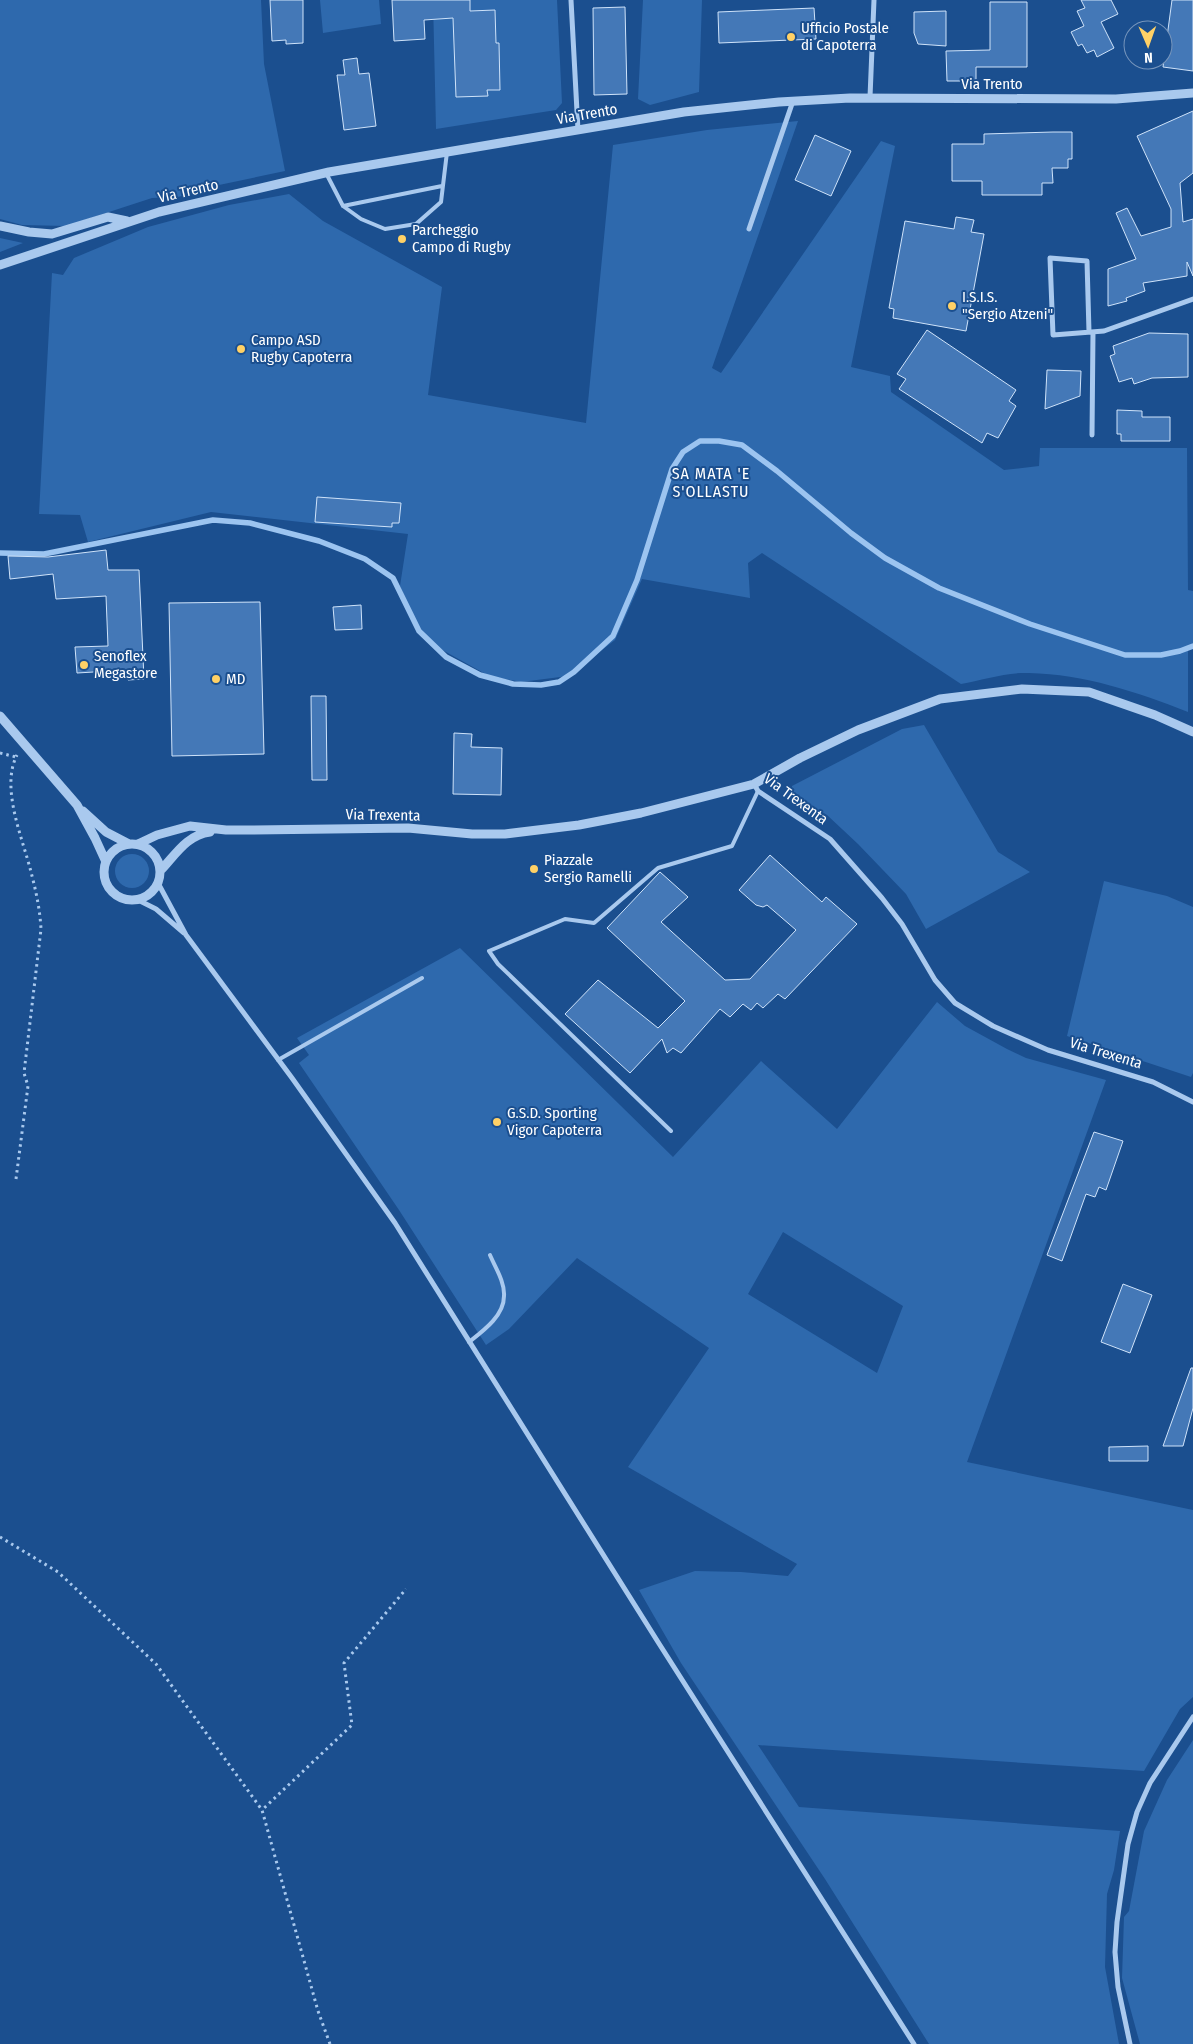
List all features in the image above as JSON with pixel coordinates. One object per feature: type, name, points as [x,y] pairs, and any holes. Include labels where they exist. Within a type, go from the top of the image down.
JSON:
[{"type":"street","points":[[571,0],[578,130]]},
{"type":"street","points":[[870,97],[874,0]]},
{"type":"street","name":"Via Trento","points":[[0,265],[127,221],[326,173],[684,112],[793,101],[870,97],[1116,99],[1193,93]]},
{"type":"street","points":[[749,229],[793,101]]},
{"type":"street","points":[[0,226],[29,232],[52,234],[108,217],[127,221]]},
{"type":"street","points":[[1092,435],[1091,332],[1087,261],[1050,258],[1053,335],[1091,332],[1104,331],[1193,299]]},
{"type":"street","points":[[756,787],[800,758],[858,730],[940,699],[1022,689],[1089,692],[1155,715],[1193,732]]},
{"type":"street","points":[[0,716],[77,805],[106,832],[154,853],[159,860],[161,870],[158,883],[149,895],[138,900]]},
{"type":"street","name":"Via Trexenta","points":[[226,830],[408,828],[472,834],[505,834],[579,825],[756,787],[830,839],[882,898],[902,924],[935,980],[955,1003],[993,1026],[1048,1050],[1153,1082],[1193,1102]]},
{"type":"street","points":[[77,805],[106,862]]},
{"type":"street","points":[[186,935],[156,909],[138,900],[121,898],[112,893],[104,877],[106,862],[112,852],[157,835],[190,826],[226,830]]},
{"type":"street","points":[[161,870],[191,838],[200,833],[226,830]]},
{"type":"street","points":[[158,883],[186,935],[395,1223],[914,2044]]},
{"type":"street","points":[[1130,2044],[1118,1987],[1115,1952],[1117,1922],[1128,1844],[1136,1812],[1150,1783],[1193,1717]]},
{"type":"lane","points":[[326,173],[343,206],[361,219],[385,229],[416,224],[441,202],[447,152]]},
{"type":"lane","points":[[343,206],[442,186]]},
{"type":"lane","points":[[671,1131],[498,964],[489,951],[566,919],[594,922],[658,868],[732,846],[756,787]]},
{"type":"lane","points":[[278,1060],[422,978]]},
{"type":"lane","points":[[469,1342],[493,1322],[504,1296],[500,1278],[490,1255]]},
{"type":"path","points":[[16,1179],[28,1086],[24,1073],[41,929],[38,900],[11,796],[11,782],[16,756],[27,746]]},
{"type":"path","points":[[0,753],[16,756]]},
{"type":"path","points":[[0,1537],[58,1572],[156,1664],[262,1810],[318,2011],[330,2044]]},
{"type":"path","points":[[262,1810],[352,1725],[344,1663],[406,1589]]},
{"type":"shaded area","points":[[0,0],[261,0],[264,64],[285,171],[219,185],[178,197],[152,198],[66,226],[22,225],[0,219]]},
{"type":"shaded area","points":[[320,0],[379,0],[381,24],[323,33]]},
{"type":"shaded area","points":[[433,0],[557,0],[562,103],[556,110],[436,129]]},
{"type":"shaded area","points":[[643,0],[702,0],[699,92],[650,105],[638,99]]},
{"type":"shaded area","points":[[798,121],[712,368],[721,373],[881,141],[895,146],[851,367],[890,376],[891,392],[1004,470],[1039,466],[1040,448],[1187,448],[1188,590],[1193,591],[1193,643],[1188,646],[1188,712],[1110,685],[1050,674],[1012,674],[961,684],[762,553],[748,563],[750,598],[642,579],[615,640],[568,676],[521,682],[489,676],[437,647],[417,625],[400,586],[408,534],[211,512],[88,542],[80,515],[39,514],[52,273],[63,275],[74,258],[148,227],[229,205],[289,194],[323,221],[442,287],[428,395],[586,423],[613,145],[707,130]]},
{"type":"shaded area","points":[[0,238],[23,243],[0,252]]},
{"type":"shaded area","points":[[924,725],[998,852],[1030,872],[926,929],[906,894],[858,844],[827,815],[792,796],[792,786],[902,729]]},
{"type":"shaded area","points":[[132,854],[144,859],[149,871],[144,883],[132,888],[120,883],[115,871],[120,859]]},
{"type":"shaded area","points":[[1104,881],[1167,896],[1193,907],[1193,1073],[1191,1077],[1067,1036]]},
{"type":"shaded area","points":[[460,948],[673,1157],[761,1061],[837,1129],[937,1002],[965,1026],[1026,1058],[1106,1080],[967,1462],[1193,1510],[1193,1697],[1180,1709],[1144,1771],[758,1745],[799,1807],[1120,1831],[1114,1870],[1107,1894],[1105,1967],[1119,2044],[929,2044],[825,1879],[681,1663],[639,1590],[695,1571],[788,1576],[797,1564],[628,1467],[709,1348],[577,1258],[509,1329],[486,1345],[399,1210],[299,1063],[309,1055],[297,1038]],"holes":[[[783,1232],[903,1306],[877,1373],[748,1294]]]},
{"type":"shaded area","points":[[1193,1740],[1193,2044],[1140,2044],[1122,1978],[1124,1917],[1129,1911],[1144,1831],[1167,1780]]},
{"type":"building","points":[[270,0],[303,0],[303,43],[286,44],[286,40],[272,41]]},
{"type":"building","points":[[392,0],[470,0],[470,11],[495,10],[496,43],[499,43],[500,90],[487,90],[488,96],[456,97],[453,18],[424,20],[425,39],[394,41]]},
{"type":"building","points":[[1081,0],[1111,0],[1118,14],[1101,22],[1114,48],[1097,57],[1094,50],[1087,53],[1082,44],[1078,46],[1071,32],[1084,26],[1077,11],[1085,8]]},
{"type":"building","points":[[1172,0],[1193,0],[1193,71],[1173,68],[1173,20],[1169,20]]},
{"type":"building","points":[[990,2],[1027,2],[1027,67],[976,67],[976,81],[947,81],[946,51],[990,50]]},
{"type":"building","points":[[625,7],[627,94],[594,95],[593,8]]},
{"type":"building","points":[[814,8],[816,39],[719,43],[718,12]]},
{"type":"building","points":[[946,11],[946,46],[918,44],[914,33],[914,12]]},
{"type":"building","points":[[357,58],[359,74],[369,73],[376,126],[344,130],[337,75],[345,75],[343,60]]},
{"type":"building","points":[[1193,111],[1193,173],[1180,183],[1183,222],[1193,219],[1193,276],[1187,262],[1187,276],[1143,283],[1145,291],[1126,298],[1127,301],[1108,306],[1108,269],[1136,259],[1116,213],[1127,208],[1141,236],[1171,227],[1171,209],[1137,136]]},
{"type":"building","points":[[1072,132],[1072,159],[1068,159],[1068,168],[1052,168],[1053,183],[1042,183],[1042,195],[982,195],[982,181],[952,181],[952,144],[984,144],[984,134]]},
{"type":"building","points":[[815,135],[851,151],[831,196],[795,180]]},
{"type":"building","points":[[956,217],[974,220],[971,232],[984,234],[966,331],[893,318],[894,309],[889,308],[905,221],[954,229]]},
{"type":"building","points":[[927,330],[1016,390],[1009,401],[1016,406],[998,438],[987,433],[982,443],[899,389],[906,379],[897,374]]},
{"type":"building","points":[[1149,333],[1188,334],[1188,377],[1152,378],[1134,384],[1132,378],[1119,382],[1110,356],[1115,354],[1113,346]]},
{"type":"building","points":[[1047,370],[1081,371],[1080,396],[1045,409]]},
{"type":"building","points":[[1117,410],[1142,411],[1142,417],[1170,417],[1170,441],[1121,441],[1121,434],[1117,434]]},
{"type":"building","points":[[317,497],[401,503],[399,523],[392,523],[392,527],[315,522]]},
{"type":"building","points":[[106,550],[108,570],[139,570],[144,679],[128,680],[127,670],[77,673],[75,647],[108,646],[106,596],[56,599],[53,574],[10,579],[8,556],[48,557]]},
{"type":"building","name":"MD","points":[[260,602],[264,754],[172,756],[169,603]]},
{"type":"building","points":[[361,605],[362,629],[335,630],[333,607]]},
{"type":"building","points":[[311,696],[326,696],[327,780],[312,780]]},
{"type":"building","points":[[454,733],[472,734],[471,747],[502,748],[501,795],[453,794]]},
{"type":"building","points":[[770,855],[822,902],[826,897],[857,924],[785,999],[778,994],[763,1008],[757,1003],[751,1010],[743,1004],[730,1017],[720,1009],[681,1053],[673,1048],[667,1053],[662,1039],[630,1073],[565,1014],[598,980],[658,1028],[685,1001],[607,928],[660,872],[688,897],[661,922],[725,980],[750,979],[796,930],[767,905],[763,907],[756,905],[739,890]]},
{"type":"building","points":[[1094,1132],[1123,1141],[1106,1190],[1099,1187],[1095,1197],[1086,1194],[1062,1261],[1047,1255]]},
{"type":"building","points":[[1123,1284],[1152,1295],[1130,1353],[1101,1342]]},
{"type":"building","points":[[1191,1368],[1193,1368],[1193,1408],[1183,1446],[1163,1446]]},
{"type":"building","points":[[1148,1446],[1148,1461],[1109,1461],[1109,1447]]},
{"type":"waterway","points":[[0,553],[44,554],[213,520],[250,523],[319,541],[365,559],[393,578],[419,631],[446,657],[480,675],[513,684],[541,685],[559,682],[574,672],[613,636],[637,580],[672,469],[683,452],[700,441],[719,441],[742,445],[885,558],[939,588],[1030,624],[1125,655],[1161,655],[1193,646]]},
{"type":"place","name":"Ufficio Postale di Capoterra","points":[[791,37]]},
{"type":"place","name":"Parcheggio Campo di Rugby","points":[[402,239]]},
{"type":"place","name":"I.S.I.S. \"Sergio Atzeni\"","points":[[952,306]]},
{"type":"place","name":"Campo ASD Rugby Capoterra","points":[[241,349]]},
{"type":"place","name":"Senoflex Megastore","points":[[84,665]]},
{"type":"place","name":"MD","points":[[216,679]]},
{"type":"place","name":"Piazzale Sergio Ramelli","points":[[534,869]]},
{"type":"place","name":"G.S.D. Sporting Vigor Capoterra","points":[[497,1122]]},
{"type":"district","name":"SA MATA 'E S'OLLASTU","points":[[711,482]]}]
